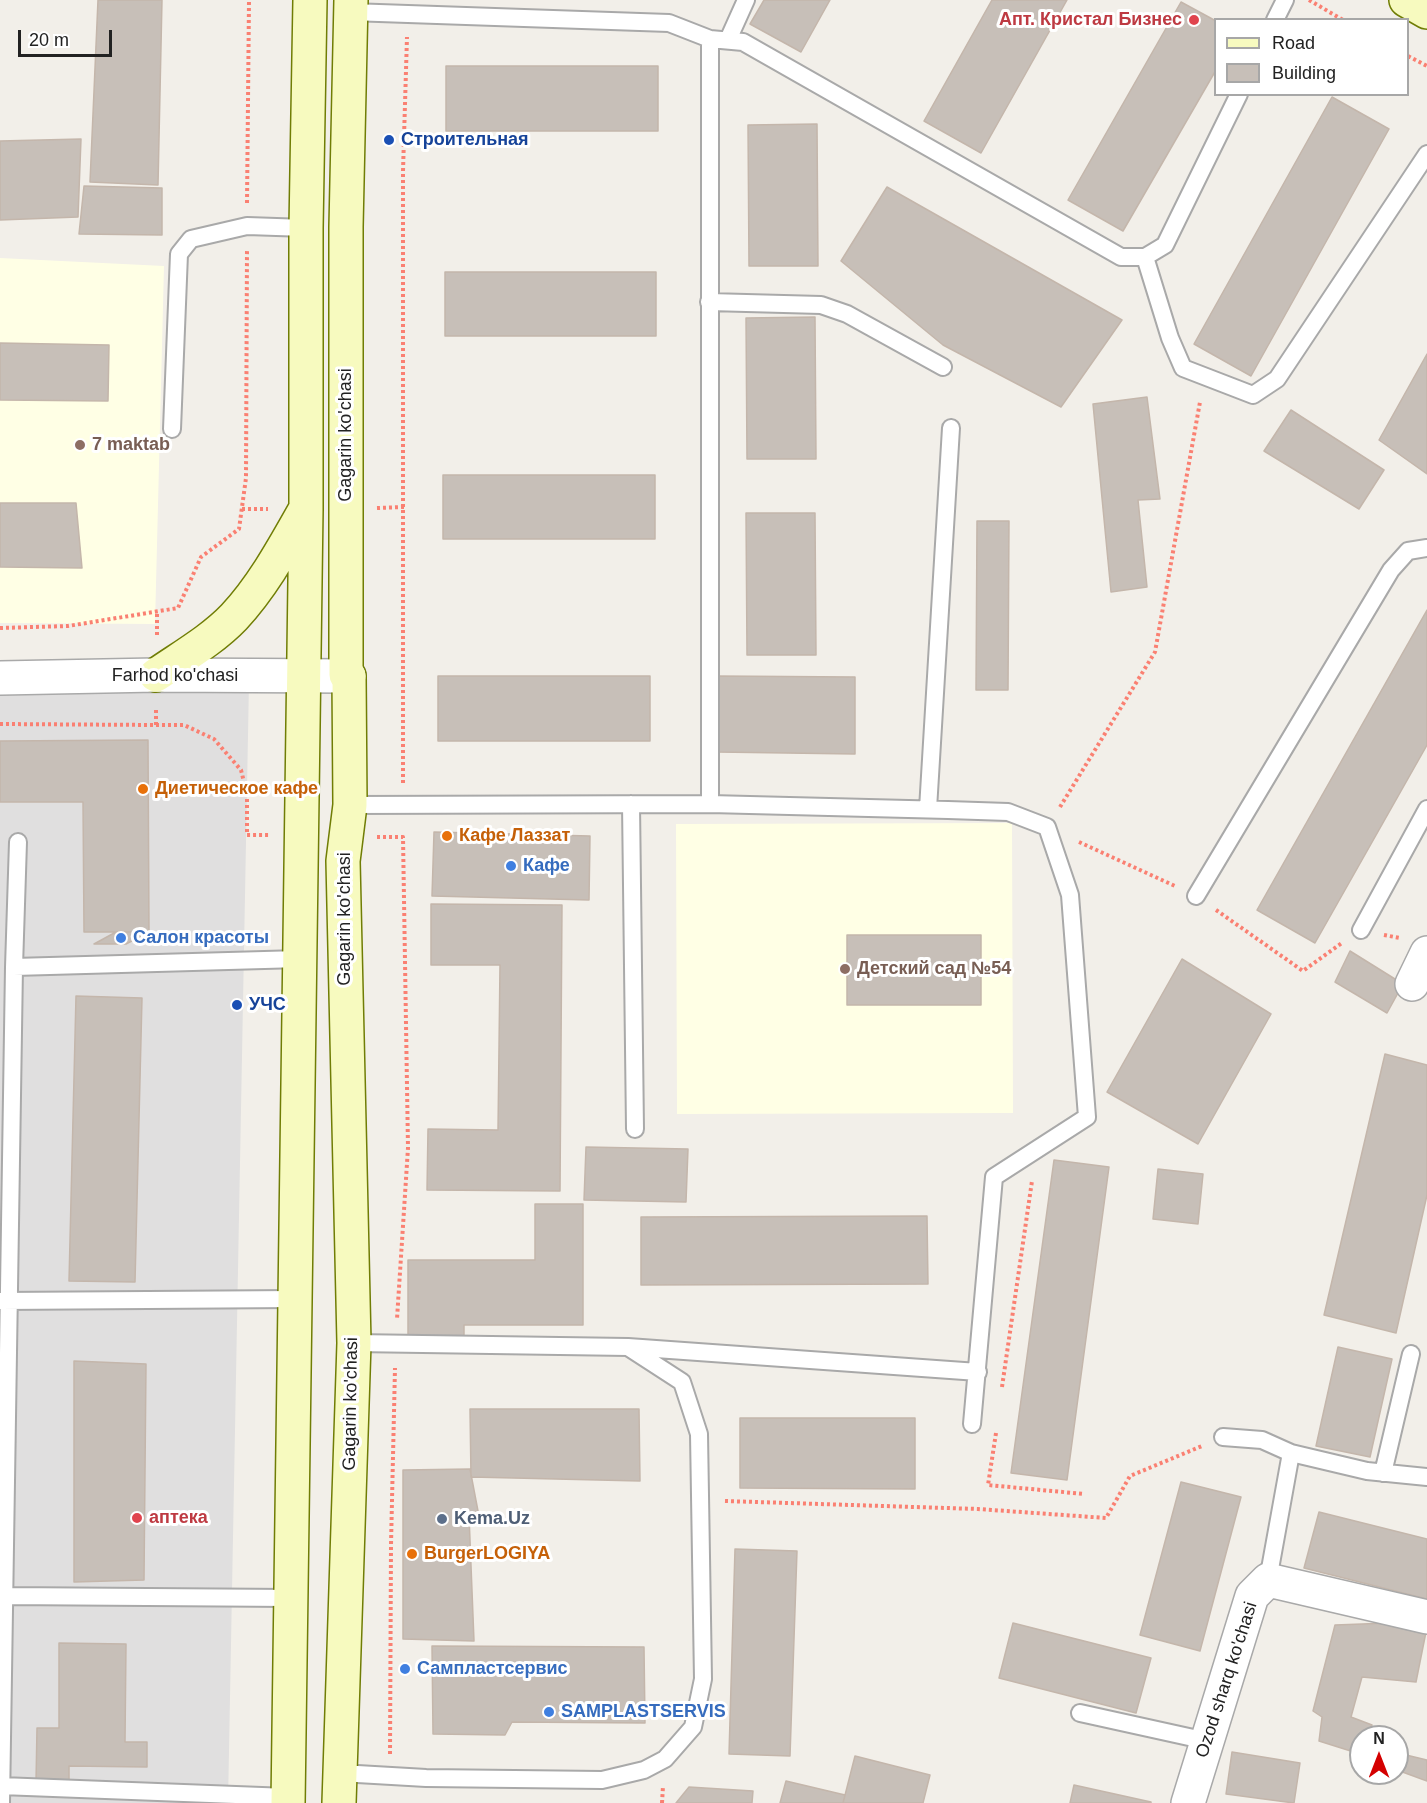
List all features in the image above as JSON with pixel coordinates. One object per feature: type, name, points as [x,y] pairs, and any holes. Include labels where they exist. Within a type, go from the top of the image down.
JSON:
[{"type":"main road","points":[[288,1800],[306,508],[306,228],[310,0]]},
{"type":"main road","points":[[1406,0],[1427,12]]},
{"type":"main road","name":"Gagarin ko'chasi","points":[[340,1788],[354,1343],[343,861],[350,806],[349,676],[346,675],[346,227],[350,6]]},
{"type":"main road","points":[[156,675],[208,639],[233,618],[253,595],[306,508]]},
{"type":"street","name":"Farhod ko'chasi","points":[[0,678],[156,675],[349,676]]},
{"type":"street","points":[[1412,984],[1416,946]]},
{"type":"street","name":"Ozod sharq ko'chasi","points":[[1188,1803],[1252,1596],[1268,1580],[1427,1617]]},
{"type":"lane","points":[[728,40],[746,0]]},
{"type":"lane","points":[[1276,18],[1285,0]]},
{"type":"lane","points":[[350,6],[408,14],[669,23],[710,39],[743,42],[1121,257],[1145,257],[1165,245],[1238,96]]},
{"type":"lane","points":[[710,39],[710,804]]},
{"type":"lane","points":[[1145,257],[1170,338],[1183,368],[1253,395],[1277,379],[1427,154]]},
{"type":"lane","points":[[172,429],[179,254],[191,239],[247,226],[306,228]]},
{"type":"lane","points":[[709,302],[821,304],[847,314],[944,368]]},
{"type":"lane","points":[[928,809],[951,428]]},
{"type":"lane","points":[[1196,896],[1391,570],[1408,551],[1427,548]]},
{"type":"lane","points":[[630,804],[635,1129]]},
{"type":"lane","points":[[350,806],[710,804],[928,809],[1008,812],[1047,827],[1070,895],[1087,1117],[994,1177],[972,1424]]},
{"type":"lane","points":[[1361,930],[1427,809]]},
{"type":"lane","points":[[18,842],[5,1301],[1,1795],[288,1800]]},
{"type":"lane","points":[[14,967],[300,959]]},
{"type":"lane","points":[[5,1301],[295,1299]]},
{"type":"lane","points":[[354,1343],[628,1347],[978,1372]]},
{"type":"lane","points":[[340,1788],[426,1778],[602,1779],[644,1770],[665,1758],[693,1726],[703,1679],[699,1434],[682,1382],[628,1347]]},
{"type":"lane","points":[[1383,1473],[1411,1354]]},
{"type":"lane","points":[[1223,1437],[1262,1440],[1291,1453],[1367,1471],[1427,1477]]},
{"type":"lane","points":[[1268,1580],[1291,1453]]},
{"type":"lane","points":[[4,1596],[291,1598]]},
{"type":"lane","points":[[1080,1713],[1207,1741]]},
{"type":"path","points":[[0,628],[68,626],[178,608],[201,557],[239,529],[246,478],[249,0]]},
{"type":"path","points":[[1309,0],[1340,18]]},
{"type":"path","points":[[403,837],[403,171],[408,14]]},
{"type":"path","points":[[1409,57],[1427,66]]},
{"type":"path","points":[[1200,402],[1155,652],[1047,827],[1196,896],[1303,971],[1361,930],[1416,946]]},
{"type":"path","points":[[1001,1398],[1036,1150]]},
{"type":"path","points":[[996,1431],[988,1485],[1084,1494]]},
{"type":"path","points":[[700,1500],[978,1509],[1106,1518],[1130,1476],[1223,1437]]},
{"type":"shaded area","name":"7 maktab","points":[[0,258],[164,266],[155,624],[0,623]]},
{"type":"shaded area","points":[[249,681],[228,1803],[0,1803],[0,687]]},
{"type":"shaded area","name":"Детский сад №54","points":[[1012,823],[1013,1113],[677,1114],[676,824]]},
{"type":"building","points":[[98,0],[162,0],[158,185],[90,182]]},
{"type":"building","points":[[764,0],[830,0],[801,52],[750,24]]},
{"type":"building","points":[[992,0],[1067,0],[981,153],[924,121]]},
{"type":"building","points":[[1181,2],[1214,20],[1214,73],[1123,231],[1068,200]]},
{"type":"building","points":[[446,66],[658,66],[658,131],[446,131]]},
{"type":"building","points":[[1332,97],[1389,129],[1251,376],[1194,344]]},
{"type":"building","points":[[817,124],[818,266],[749,266],[748,125]]},
{"type":"building","points":[[81,139],[78,217],[0,220],[0,141]]},
{"type":"building","points":[[84,186],[162,188],[162,235],[79,234]]},
{"type":"building","points":[[887,187],[1122,320],[1061,407],[943,345],[841,261]]},
{"type":"building","points":[[445,272],[656,272],[656,336],[445,336]]},
{"type":"building","points":[[815,317],[816,459],[747,459],[746,318]]},
{"type":"building","points":[[0,343],[109,345],[108,401],[0,400]]},
{"type":"building","points":[[1427,354],[1427,474],[1379,440]]},
{"type":"building","points":[[1147,397],[1160,499],[1138,500],[1147,587],[1111,592],[1093,404]]},
{"type":"building","points":[[1291,410],[1384,470],[1359,509],[1264,451]]},
{"type":"building","points":[[443,475],[655,475],[655,539],[443,539]]},
{"type":"building","points":[[0,503],[76,503],[82,568],[0,567]]},
{"type":"building","points":[[746,513],[815,513],[816,655],[747,655]]},
{"type":"building","points":[[977,521],[1009,521],[1008,690],[976,690]]},
{"type":"building","points":[[1427,610],[1427,745],[1315,943],[1257,910]]},
{"type":"building","points":[[438,676],[650,676],[650,741],[438,741]]},
{"type":"building","points":[[717,676],[855,677],[855,754],[717,752]]},
{"type":"building","points":[[148,740],[149,932],[84,932],[83,802],[0,802],[0,741]]},
{"type":"building","name":"Кафе","points":[[434,832],[590,836],[589,900],[432,896]]},
{"type":"building","points":[[431,904],[562,905],[560,1191],[427,1190],[428,1129],[498,1130],[500,965],[431,965]]},
{"type":"building","name":"Салон красоты","points":[[116,932],[149,932],[126,944],[94,944]]},
{"type":"building","points":[[847,935],[981,935],[981,1005],[847,1005]]},
{"type":"building","points":[[1350,951],[1403,984],[1387,1013],[1335,982]]},
{"type":"building","points":[[1182,959],[1271,1014],[1198,1144],[1107,1092]]},
{"type":"building","points":[[76,996],[142,998],[135,1282],[69,1281]]},
{"type":"building","points":[[1385,1054],[1427,1065],[1427,1195],[1396,1333],[1324,1315]]},
{"type":"building","points":[[586,1147],[688,1149],[686,1202],[584,1200]]},
{"type":"building","points":[[1054,1160],[1109,1167],[1067,1480],[1011,1473]]},
{"type":"building","points":[[1158,1169],[1203,1174],[1198,1224],[1153,1219]]},
{"type":"building","points":[[535,1204],[583,1204],[583,1325],[464,1325],[464,1340],[408,1340],[408,1260],[535,1260]]},
{"type":"building","points":[[927,1216],[928,1284],[641,1285],[641,1217]]},
{"type":"building","points":[[1338,1347],[1392,1359],[1370,1457],[1316,1446]]},
{"type":"building","points":[[74,1361],[146,1364],[144,1580],[74,1582]]},
{"type":"building","points":[[470,1409],[639,1409],[640,1481],[471,1477]]},
{"type":"building","points":[[740,1418],[915,1418],[915,1489],[740,1488]]},
{"type":"building","points":[[470,1469],[478,1511],[469,1515],[474,1641],[403,1639],[403,1470]]},
{"type":"building","points":[[1181,1482],[1241,1497],[1200,1651],[1140,1635]]},
{"type":"building","points":[[1319,1512],[1427,1539],[1427,1599],[1304,1568]]},
{"type":"building","points":[[735,1549],[797,1551],[790,1756],[729,1754]]},
{"type":"building","points":[[1013,1623],[1151,1658],[1136,1713],[999,1678]]},
{"type":"building","points":[[1389,1623],[1426,1632],[1416,1682],[1362,1677],[1351,1717],[1372,1725],[1349,1725],[1349,1750],[1319,1741],[1322,1717],[1313,1711],[1335,1625]]},
{"type":"building","points":[[59,1643],[126,1644],[125,1742],[147,1742],[147,1767],[69,1766],[69,1782],[36,1782],[37,1728],[59,1728]]},
{"type":"building","points":[[432,1646],[644,1647],[645,1723],[512,1722],[505,1735],[433,1734]]},
{"type":"building","points":[[1232,1752],[1300,1763],[1294,1803],[1226,1794]]},
{"type":"building","points":[[855,1756],[930,1775],[923,1803],[843,1803]]},
{"type":"building","points":[[1409,1756],[1427,1760],[1427,1781],[1409,1774]]},
{"type":"building","points":[[786,1781],[845,1795],[843,1803],[780,1803]]},
{"type":"building","points":[[1074,1785],[1151,1802],[1151,1803],[1070,1803]]},
{"type":"building","points":[[689,1787],[753,1791],[752,1803],[676,1803]]},
{"type":"place","name":"Апт. Кристал Бизнес","points":[[1194,20]]},
{"type":"place","name":"Строительная","points":[[389,140]]},
{"type":"place","name":"7 maktab","points":[[80,445]]},
{"type":"place","name":"Диетическое кафе","points":[[143,789]]},
{"type":"place","name":"Кафе Лаззат","points":[[447,836]]},
{"type":"place","name":"Кафе","points":[[511,866]]},
{"type":"place","name":"Салон красоты","points":[[121,938]]},
{"type":"place","name":"Детский сад №54","points":[[845,969]]},
{"type":"place","name":"УЧС","points":[[237,1005]]},
{"type":"place","name":"аптека","points":[[137,1518]]},
{"type":"place","name":"Kema.Uz","points":[[442,1519]]},
{"type":"place","name":"BurgerLOGIYA","points":[[412,1554]]},
{"type":"place","name":"Сампластсервис","points":[[405,1669]]},
{"type":"place","name":"SAMPLASTSERVIS","points":[[549,1712]]}]
